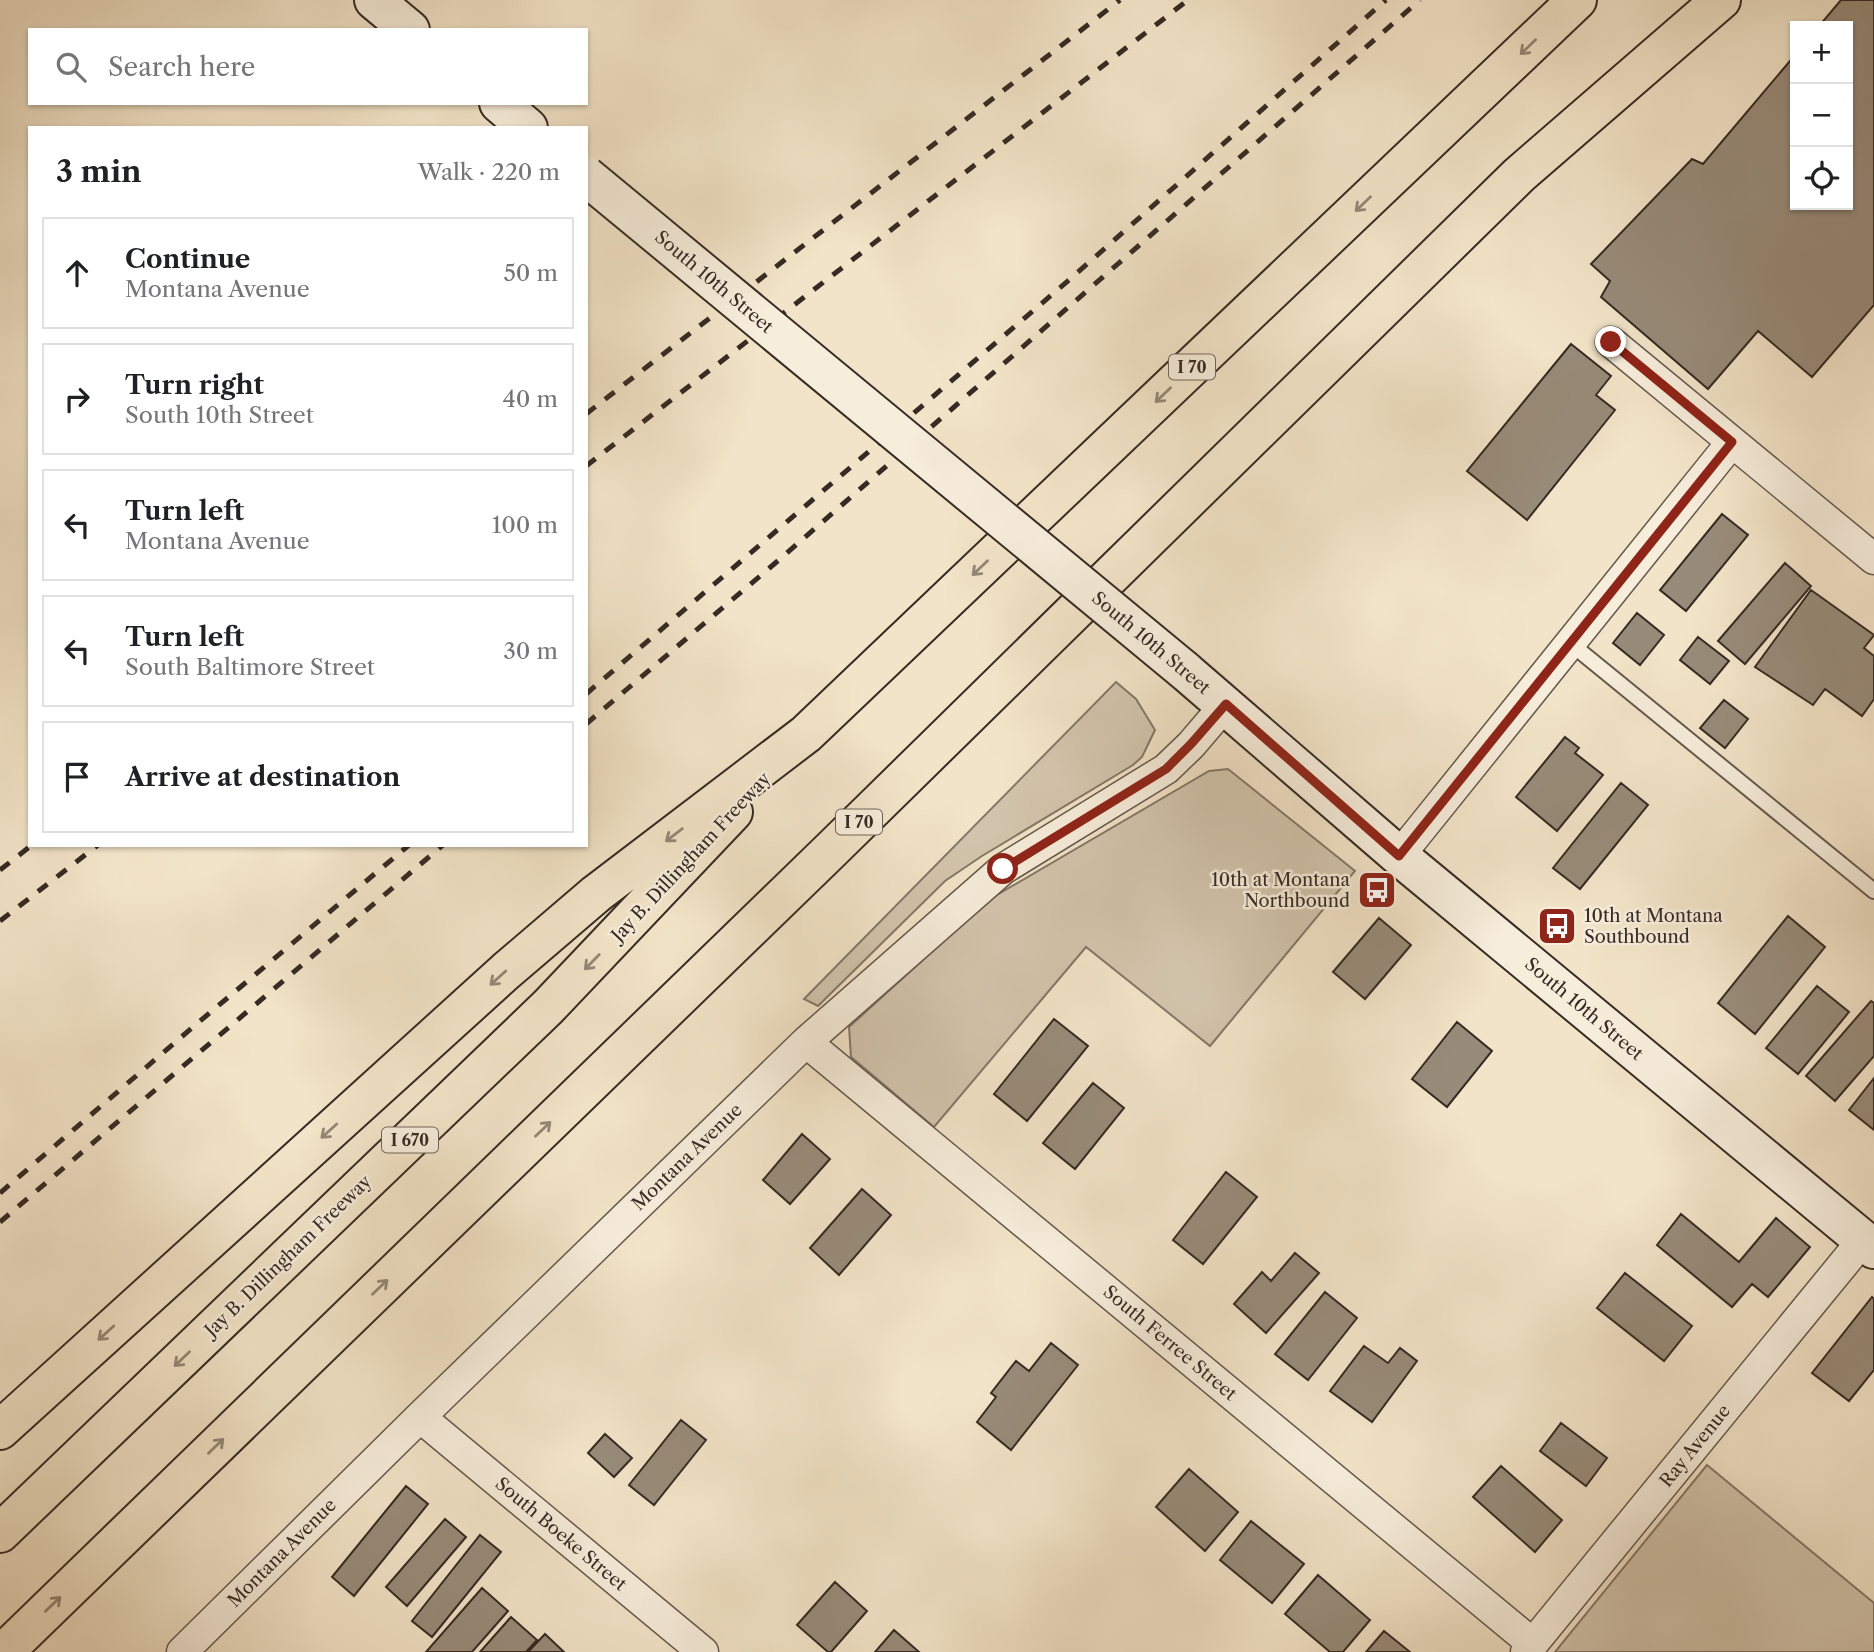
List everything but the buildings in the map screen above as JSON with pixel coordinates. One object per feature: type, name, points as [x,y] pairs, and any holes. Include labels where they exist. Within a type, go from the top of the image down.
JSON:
[{"type":"highway","name":"I 70","points":[[0,1430],[506,971],[596,894],[806,734],[1577,0]]},
{"type":"highway","name":"I 70","points":[[4,1652],[839,843],[1519,175],[1721,0]]},
{"type":"highway","name":"Jay B. Dillingham Freeway","points":[[0,1534],[548,1007],[806,734]]},
{"type":"street","points":[[374,0],[408,28]]},
{"type":"street","points":[[501,105],[526,126]]},
{"type":"street","name":"South 10th Street","points":[[588,178],[1226,704],[1399,856],[1869,1245]]},
{"type":"street","points":[[1611,342],[1874,559]]},
{"type":"street","points":[[1399,856],[1732,442]]},
{"type":"street","name":"Montana Avenue","points":[[182,1652],[806,1042],[1003,869],[1166,769],[1226,704]]},
{"type":"street","name":"South Ferree Street","points":[[806,1042],[1530,1648]]},
{"type":"street","name":"Ray Avenue","points":[[1530,1648],[1869,1245]]},
{"type":"street","name":"South Boeke Street","points":[[420,1417],[703,1652]]},
{"type":"lane","points":[[1570,643],[1874,891]]},
{"type":"shaded area","points":[[1116,682],[1136,699],[1155,730],[1142,757],[945,881],[818,1006],[804,999]]},
{"type":"shaded area","points":[[1228,769],[1355,871],[1210,1046],[1086,947],[934,1127],[851,1057],[849,1027],[990,899],[1209,771]]},
{"type":"shaded area","points":[[1707,1465],[1874,1603],[1874,1652],[1555,1652]]},
{"type":"railway","points":[[588,412],[1120,0]]},
{"type":"railway","points":[[588,464],[1188,0]]},
{"type":"railway","points":[[588,692],[1069,280],[1386,0]]},
{"type":"railway","points":[[588,722],[780,559],[1420,0]]},
{"type":"railway","points":[[0,870],[29,847]]},
{"type":"railway","points":[[0,921],[95,847]]},
{"type":"railway","points":[[0,1193],[407,847]]},
{"type":"railway","points":[[0,1222],[441,847]]},
{"type":"place","name":"10th at Montana Northbound","points":[[1377,890]]},
{"type":"place","name":"10th at Montana Southbound","points":[[1557,926]]},
{"type":"route","points":[[1003,869],[1166,769],[1226,704],[1399,856],[1732,442],[1611,342]]}]
